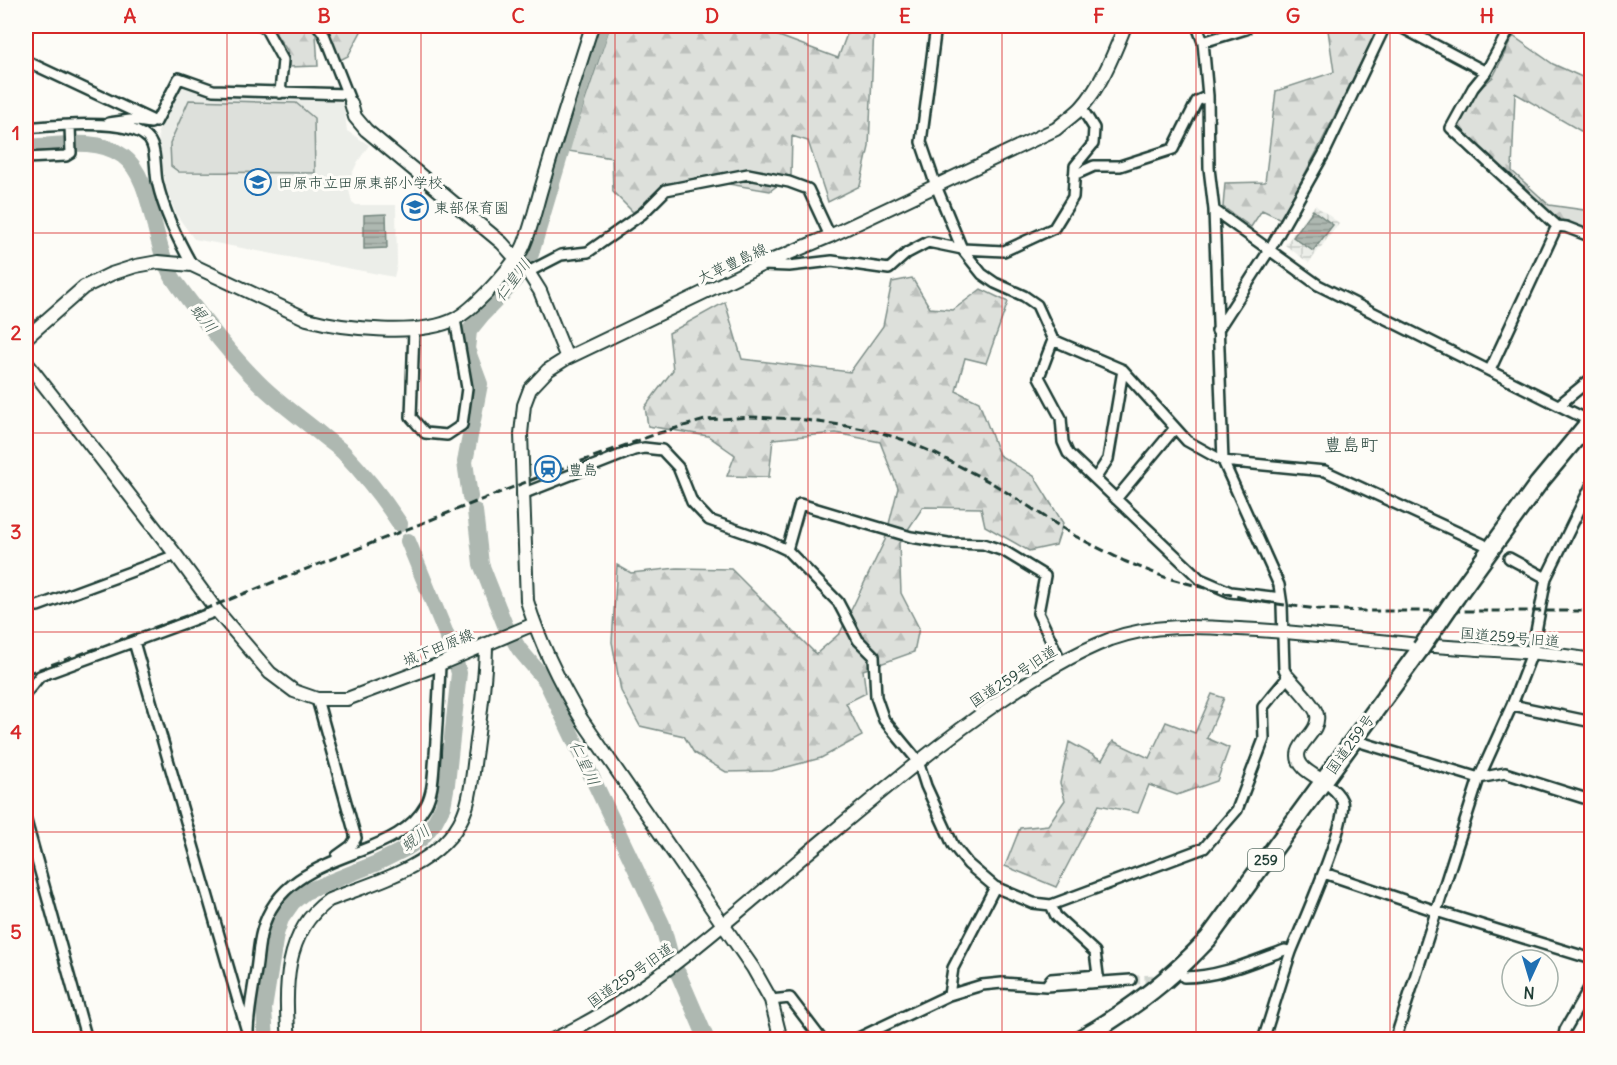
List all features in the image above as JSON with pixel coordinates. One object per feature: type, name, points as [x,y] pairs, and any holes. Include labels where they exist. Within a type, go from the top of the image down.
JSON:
[{"type":"highway","name":"国道259号","points":[[1078,1040],[1110,1022],[1155,990],[1208,939],[1538,484],[1591,421]]},
{"type":"street","points":[[26,32],[28,26]]},
{"type":"street","points":[[318,26],[323,32],[355,117],[366,130],[502,243],[528,272],[540,291],[567,358]]},
{"type":"street","points":[[26,338],[84,287],[111,274],[158,262],[192,265],[307,319],[326,324],[414,329],[432,327],[453,320],[472,308],[522,250],[592,26]]},
{"type":"street","points":[[936,26],[921,142],[962,249],[982,274],[995,284],[1024,296],[1037,305],[1053,340],[1123,370],[1187,441],[1223,461],[1325,471],[1483,544]]},
{"type":"street","name":"大草豊島線","points":[[529,626],[521,434],[524,405],[530,389],[548,370],[567,358],[761,265],[830,236],[1056,129],[1081,107],[1111,60],[1125,26]]},
{"type":"street","points":[[1197,26],[1203,42],[1208,96],[1209,168],[1214,210],[1223,461],[1279,585],[1284,669],[1288,678],[1312,705],[1317,716],[1315,730],[1303,740],[1299,747],[1299,761],[1304,768],[1331,787],[1342,801],[1342,814],[1324,873],[1292,952],[1263,1040]]},
{"type":"street","points":[[1203,42],[1246,29],[1248,26]]},
{"type":"street","points":[[1217,331],[1270,249],[1324,152],[1385,26]]},
{"type":"street","points":[[1399,26],[1486,72]]},
{"type":"street","points":[[1511,26],[1486,72],[1473,88],[1450,128],[1557,226],[1592,237]]},
{"type":"street","points":[[265,27],[283,60],[280,93]]},
{"type":"street","points":[[26,61],[156,123]]},
{"type":"street","points":[[156,123],[179,78],[213,90],[349,99]]},
{"type":"street","points":[[1074,175],[1094,166],[1120,166],[1173,149],[1197,101],[1208,96]]},
{"type":"street","points":[[761,265],[789,266],[832,261],[889,269],[908,253],[927,242],[962,249],[1004,251],[1054,228],[1073,197],[1075,166],[1093,144],[1094,128],[1081,107]]},
{"type":"street","points":[[26,128],[107,123],[117,120],[156,123]]},
{"type":"street","points":[[107,123],[143,135],[152,144],[157,182],[170,224],[192,265]]},
{"type":"street","points":[[26,158],[66,156],[71,153],[70,126]]},
{"type":"street","points":[[528,272],[561,255],[588,252],[642,214],[666,190],[748,174],[789,182],[808,189],[830,236]]},
{"type":"street","points":[[1214,210],[1318,285],[1591,421]]},
{"type":"street","points":[[1490,370],[1557,226]]},
{"type":"street","points":[[414,329],[411,417],[425,433],[447,435],[462,424],[467,387],[456,325],[453,320]]},
{"type":"street","points":[[1053,340],[1039,377],[1061,418],[1063,442],[1068,453],[1200,579],[1230,592],[1281,598]]},
{"type":"street","name":"城下田原線","points":[[26,362],[217,611],[270,674],[294,691],[316,699],[347,699],[440,664],[529,626]]},
{"type":"street","points":[[1095,479],[1108,459],[1123,370]]},
{"type":"street","points":[[1559,405],[1592,378]]},
{"type":"street","points":[[1116,499],[1175,428]]},
{"type":"street","points":[[522,494],[634,450],[644,448],[662,450],[678,468],[692,502],[709,520],[787,550],[838,602],[858,640],[874,656],[876,697],[884,720],[918,761],[926,786],[953,845],[968,864],[994,887],[1033,903],[1051,905],[1204,848],[1237,810],[1264,739],[1263,707],[1288,678]]},
{"type":"street","points":[[1395,1040],[1479,778],[1512,705],[1532,652],[1546,578],[1592,484]]},
{"type":"street","points":[[787,550],[800,504],[912,537],[948,543],[982,544],[1004,552],[1045,576],[1038,612],[1061,662]]},
{"type":"street","points":[[26,603],[38,606],[176,555]]},
{"type":"street","points":[[1509,558],[1546,578]]},
{"type":"street","points":[[26,693],[40,676],[217,611]]},
{"type":"street","points":[[529,626],[582,720],[753,968],[771,1000],[782,1040]]},
{"type":"street","name":"国道259号旧道","points":[[552,1040],[611,1009],[679,959],[963,726],[1061,662],[1114,638],[1143,630],[1185,626],[1283,631],[1422,645],[1532,652],[1592,660]]},
{"type":"street","points":[[134,642],[248,1036]]},
{"type":"street","points":[[289,1040],[288,983],[297,937],[306,921],[329,900],[416,863],[445,842],[461,820],[470,788],[486,644]]},
{"type":"street","points":[[326,864],[377,844],[400,832],[416,820],[427,803],[432,786],[440,664]]},
{"type":"street","points":[[248,1036],[262,930],[271,908],[287,887],[326,864],[351,846],[356,838],[316,699]]},
{"type":"street","points":[[1512,705],[1592,722]]},
{"type":"street","points":[[1354,738],[1360,742],[1479,778],[1504,773],[1587,799],[1592,804]]},
{"type":"street","points":[[26,821],[87,1040]]},
{"type":"street","points":[[1324,873],[1436,911],[1592,959]]},
{"type":"street","points":[[948,995],[953,968],[994,887]]},
{"type":"street","points":[[1046,986],[1051,979],[1098,975],[1095,952],[1056,916],[1051,905]]},
{"type":"street","points":[[1184,978],[1201,978],[1285,950],[1292,952]]},
{"type":"street","points":[[854,1040],[948,995],[982,985],[1002,983],[1046,986],[1131,980]]},
{"type":"street","points":[[1563,1040],[1565,1030],[1592,983]]},
{"type":"street","points":[[771,1000],[790,998],[822,1040]]},
{"type":"shaded area","name":"田原市立田原東部小学校","points":[[184,86],[214,97],[342,102],[347,131],[369,145],[352,174],[349,190],[352,202],[356,205],[396,205],[397,265],[394,277],[194,239],[176,214],[167,190],[158,132],[179,88]]},
{"type":"shaded area","points":[[1315,205],[1339,223],[1309,263],[1285,245]]},
{"type":"shaded area","points":[[1313,210],[1333,225],[1313,251],[1293,237]]},
{"type":"shaded area","points":[[386,214],[387,248],[364,249],[364,215]]},
{"type":"green space","points":[[278,26],[323,26],[316,35],[318,66],[289,67],[287,50],[275,33]]},
{"type":"green space","points":[[324,26],[364,26],[348,56],[340,60]]},
{"type":"green space","points":[[610,26],[752,26],[838,58],[850,26],[874,26],[869,147],[860,186],[828,202],[808,141],[792,136],[791,175],[770,191],[699,179],[663,184],[649,203],[633,212],[613,192],[612,158],[568,151]]},
{"type":"green space","points":[[1337,26],[1379,26],[1281,219],[1262,210],[1251,227],[1223,207],[1225,183],[1265,182],[1276,91],[1334,72],[1328,30]]},
{"type":"green space","points":[[1513,36],[1553,64],[1591,81],[1591,137],[1515,93],[1512,171],[1549,205],[1591,211],[1591,232],[1567,221],[1556,220],[1457,128],[1478,90],[1493,77]]},
{"type":"green space","points":[[189,100],[296,103],[314,118],[315,173],[179,172],[171,166],[170,143]]},
{"type":"green space","points":[[912,278],[930,308],[953,310],[981,289],[1008,302],[986,363],[965,358],[956,391],[979,402],[999,455],[1034,476],[1063,523],[1056,545],[1029,551],[985,526],[981,508],[923,507],[899,543],[901,593],[919,628],[914,652],[863,670],[866,693],[846,703],[862,736],[821,758],[772,771],[726,772],[694,753],[684,736],[640,726],[621,691],[612,642],[617,565],[631,573],[677,568],[731,569],[816,654],[840,633],[885,540],[898,488],[880,442],[836,433],[773,439],[769,477],[727,476],[735,455],[708,436],[648,426],[645,407],[673,370],[669,333],[725,302],[742,359],[850,372],[883,326],[892,282]]},
{"type":"green space","points":[[1212,694],[1224,698],[1207,738],[1229,748],[1217,781],[1177,795],[1149,785],[1138,813],[1099,805],[1056,887],[1005,866],[1020,828],[1048,825],[1065,800],[1060,783],[1069,742],[1102,760],[1113,741],[1149,758],[1166,722],[1195,733]]},
{"type":"waterway","name":"仁皇川","points":[[470,497],[465,462],[480,384],[467,349],[469,331],[513,283],[531,254],[582,82],[602,26]]},
{"type":"waterway","name":"蜆川","points":[[26,147],[89,144],[113,150],[123,156],[141,181],[169,270],[195,309],[234,357],[262,386],[343,452],[373,486],[400,524]]},
{"type":"waterway","name":"仁皇川","points":[[475,511],[481,564],[505,625],[519,649],[546,681],[662,924],[670,953]]},
{"type":"waterway","name":"蜆川","points":[[266,1040],[264,1009],[276,934],[281,919],[293,902],[305,892],[377,863],[407,848],[422,838],[434,823],[443,806],[459,673],[451,646],[408,541]]},
{"type":"waterway","name":"仁皇川","points":[[678,973],[707,1040]]},
{"type":"tunnel","points":[[1131,980],[1163,979]]},
{"type":"railway","points":[[26,674],[213,606],[549,473],[659,433],[705,420],[751,417],[797,419],[847,426],[875,431],[904,440],[992,483],[1075,536],[1124,561],[1167,578],[1254,601],[1317,609],[1365,611],[1592,611]]},
{"type":"place","name":"田原市立田原東部小学校","points":[[258,182]]},
{"type":"place","name":"東部保育園","points":[[415,207]]},
{"type":"place","name":"豊島","points":[[548,469]]},
{"type":"district","name":"豊島町","points":[[1351,444]]}]
